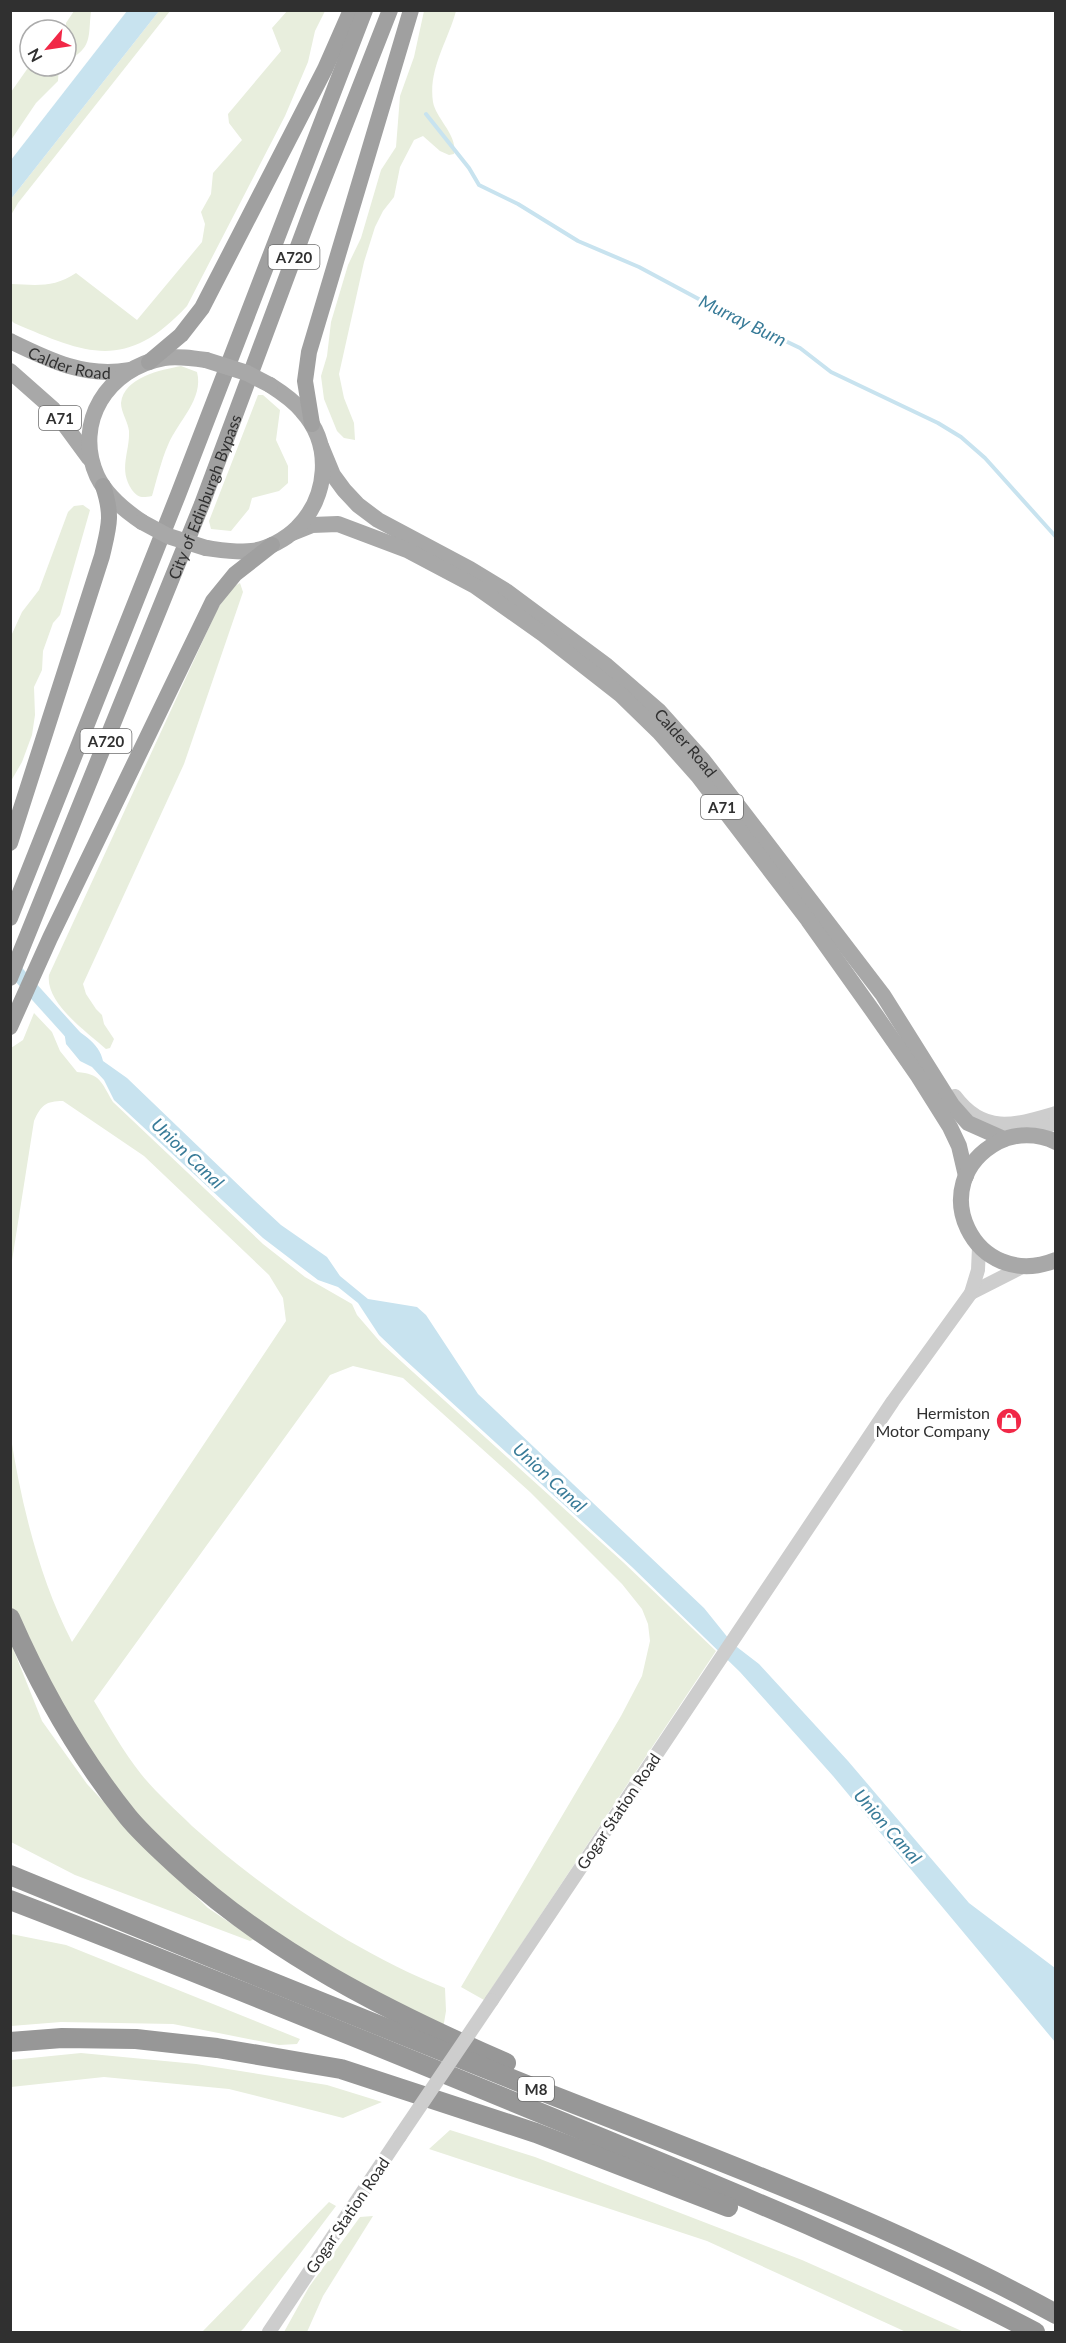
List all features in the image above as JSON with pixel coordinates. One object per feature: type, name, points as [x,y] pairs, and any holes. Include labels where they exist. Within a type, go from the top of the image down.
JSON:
[{"type":"highway","points":[[149,362],[181,335],[202,308],[316,88],[351,10]]},
{"type":"highway","name":"City of Edinburgh Bypass","points":[[10,918],[178,495],[365,10]]},
{"type":"highway","name":"City of Edinburgh Bypass","points":[[10,978],[202,504],[312,209],[390,10]]},
{"type":"highway","name":"A720","points":[[312,424],[305,381],[309,352],[411,10]]},
{"type":"highway","points":[[10,843],[102,556],[111,518],[110,506],[100,481]]},
{"type":"highway","name":"A720","points":[[10,1027],[50,938],[213,601],[235,574],[272,545]]},
{"type":"highway","name":"M8","points":[[10,1618],[38,1678],[80,1752],[124,1811],[159,1849],[195,1882],[255,1929],[353,1990],[442,2035],[926,2248],[1056,2314]]},
{"type":"highway","name":"M8","points":[[10,1875],[341,2012],[816,2200]]},
{"type":"highway","name":"M8","points":[[10,1900],[363,2040],[641,2155],[879,2257],[974,2300],[1035,2332]]},
{"type":"highway","name":"M8","points":[[10,2042],[97,2038],[181,2043],[341,2069],[536,2133],[747,2214],[879,2257]]},
{"type":"main road","name":"Calder Road","points":[[10,341],[53,361],[85,371],[133,370]]},
{"type":"main road","name":"A71","points":[[178,357],[206,360],[247,373],[270,385],[296,404],[312,424],[321,446],[323,470],[320,492],[306,519],[292,533],[272,545],[254,551],[206,548],[168,536],[142,522],[118,504],[100,481],[89,447],[93,419],[105,393],[115,382],[149,362],[178,357]]},
{"type":"main road","name":"Calder Road","points":[[10,371],[53,409],[77,441],[100,481]]},
{"type":"main road","name":"Calder Road","points":[[321,446],[333,475],[364,510],[506,591],[608,666],[658,711],[703,760],[883,995],[952,1105],[968,1123],[1012,1137],[1035,1136],[1056,1142]]},
{"type":"main road","name":"Calder Road","points":[[292,533],[312,525],[338,525],[407,550],[482,590],[621,695],[659,732],[698,776],[815,930],[924,1084],[958,1146],[966,1176]]},
{"type":"main road","points":[[1012,1137],[988,1148],[975,1160],[962,1188],[962,1213],[968,1231],[979,1247],[999,1261],[1056,1272]]},
{"type":"main road","points":[[1026,1267],[1056,1260]]},
{"type":"street","points":[[927,1063],[944,1079],[960,1102],[980,1118],[1004,1125],[1023,1123],[1056,1113]]},
{"type":"street","points":[[1012,1137],[1056,1123]]},
{"type":"street","name":"Gogar Station Road","points":[[269,2332],[893,1401],[971,1293],[978,1270],[979,1247]]},
{"type":"street","name":"Gogar Station Road","points":[[971,1293],[1026,1267]]},
{"type":"green space","points":[[288,10],[325,11],[315,31],[308,62],[285,116],[187,306],[165,327],[144,341],[124,349],[105,351],[84,349],[63,343],[14,323],[11,320],[11,284],[52,283],[76,273],[137,320],[202,242],[205,224],[201,212],[211,194],[213,173],[242,140],[229,123],[228,114],[281,51],[272,28]]},
{"type":"green space","points":[[74,11],[91,11],[88,40],[78,54],[78,18],[69,18]]},
{"type":"green space","points":[[159,11],[170,11],[18,203],[11,215],[11,199]]},
{"type":"green space","points":[[424,11],[456,11],[436,67],[432,90],[435,108],[453,140],[454,154],[449,155],[440,151],[423,136],[414,140],[400,167],[394,197],[383,211],[375,227],[364,262],[339,374],[344,398],[354,423],[355,440],[344,438],[337,431],[324,399],[321,376],[327,356],[331,322],[348,265],[361,238],[381,170],[396,147],[400,96],[414,57]]},
{"type":"green space","points":[[21,78],[58,78],[58,81],[36,103],[11,140],[11,92]]},
{"type":"green space","points":[[181,366],[197,372],[198,382],[194,401],[168,445],[152,496],[140,497],[132,490],[126,475],[129,431],[121,403],[124,394],[136,381],[145,376]]},
{"type":"green space","points":[[258,395],[263,395],[280,410],[276,440],[288,466],[288,483],[279,491],[252,498],[249,509],[231,531],[211,529],[209,521]]},
{"type":"green space","points":[[83,505],[90,510],[60,615],[53,623],[43,651],[42,670],[34,687],[35,715],[32,735],[22,762],[11,781],[11,636],[22,612],[39,590],[68,512],[74,506]]},
{"type":"green space","points":[[240,583],[243,592],[184,764],[83,984],[86,994],[102,1015],[104,1024],[114,1039],[110,1048],[106,1049],[60,1006],[50,986],[49,975],[218,608],[233,587]]},
{"type":"green space","points":[[34,1013],[52,1032],[60,1051],[77,1072],[100,1080],[113,1102],[263,1244],[305,1277],[352,1304],[357,1315],[382,1344],[623,1562],[716,1651],[484,2000],[461,1987],[621,1716],[642,1676],[650,1641],[648,1624],[642,1609],[622,1584],[530,1492],[403,1378],[353,1366],[330,1375],[94,1701],[122,1747],[147,1781],[220,1850],[312,1918],[378,1957],[445,1988],[446,2011],[442,2035],[264,1936],[130,1818],[11,1618],[10,1432],[33,1540],[50,1592],[72,1642],[286,1321],[283,1298],[269,1275],[144,1156],[63,1101],[45,1105],[34,1121],[11,1267],[11,1048],[23,1040]]},
{"type":"green space","points":[[10,1641],[42,1721],[87,1784],[151,1853],[208,1908],[254,1939],[250,1941],[75,1875],[11,1842]]},
{"type":"green space","points":[[11,1934],[66,1945],[300,2039],[297,2044],[279,2045],[173,2024],[61,2022],[11,2026]]},
{"type":"green space","points":[[81,2053],[196,2064],[327,2085],[382,2102],[343,2118],[229,2089],[104,2077],[11,2087],[11,2060]]},
{"type":"green space","points":[[450,2130],[535,2157],[802,2260],[964,2332],[906,2332],[707,2241],[429,2149]]},
{"type":"green space","points":[[329,2202],[336,2206],[244,2328],[240,2332],[202,2332]]},
{"type":"green space","points":[[373,2216],[323,2296],[307,2332],[284,2332],[309,2287],[360,2217]]},
{"type":"water","points":[[127,11],[159,11],[11,199],[11,160],[75,78],[78,78],[78,74]]},
{"type":"water","points":[[63,1024],[88,1038],[98,1048],[103,1061],[127,1078],[281,1225],[327,1257],[340,1276],[368,1299],[417,1307],[426,1315],[478,1394],[704,1608],[733,1644],[759,1664],[848,1761],[969,1903],[1055,1968],[1055,2042],[833,1776],[740,1672],[632,1567],[379,1335],[358,1303],[338,1287],[318,1280],[263,1238],[114,1100],[104,1080],[92,1067],[80,1061],[66,1044]]},
{"type":"waterway","name":"Murray Burn","points":[[426,114],[469,168],[479,185],[518,204],[578,241],[639,267],[708,304],[800,348],[831,372],[938,423],[961,437],[985,458],[1056,537]]},
{"type":"waterway","name":"Union Canal","points":[[10,965],[75,1037]]},
{"type":"place","name":"Hermiston Motor Company","points":[[1009,1421]]}]
